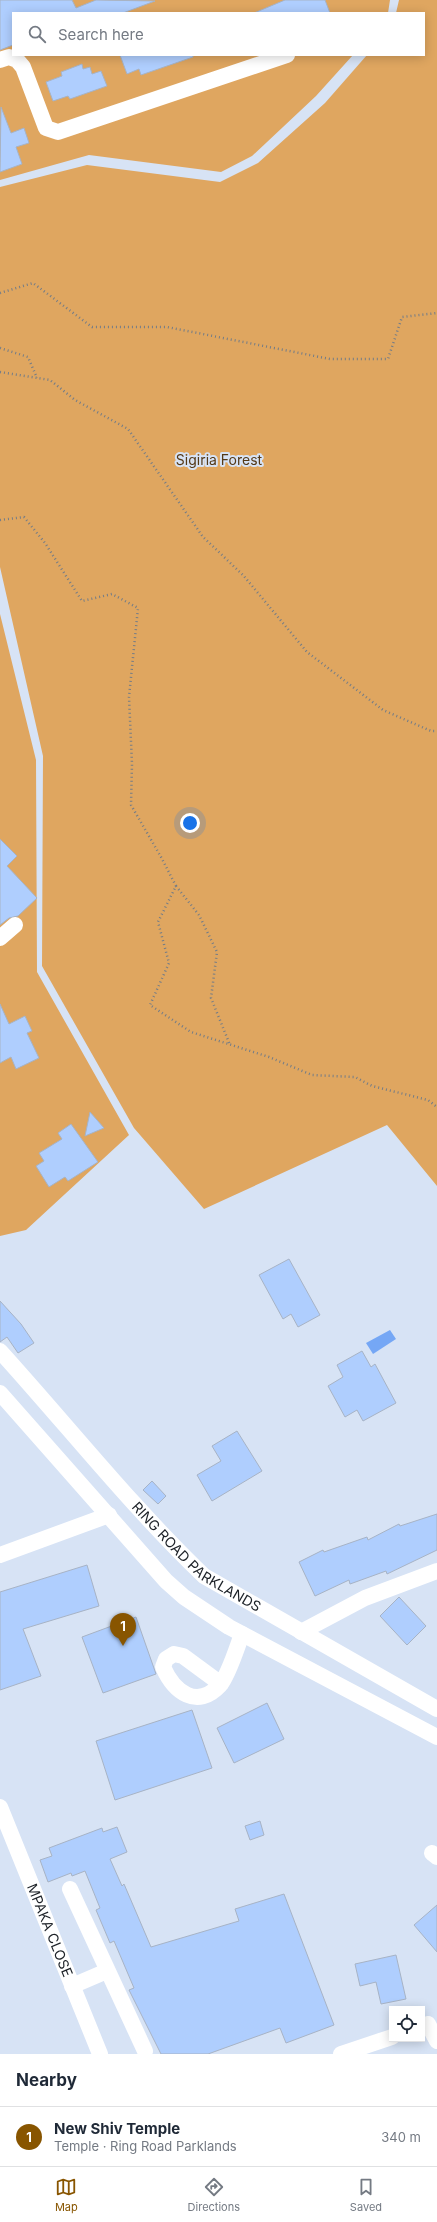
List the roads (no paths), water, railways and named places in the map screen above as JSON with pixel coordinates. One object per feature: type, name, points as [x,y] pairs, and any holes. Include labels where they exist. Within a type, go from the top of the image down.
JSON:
[{"type":"street","points":[[0,60],[9,57],[20,63],[46,128],[50,131],[58,132],[283,56]]},
{"type":"street","points":[[0,938],[16,925]]},
{"type":"street","name":"RING ROAD PARKLANDS","points":[[0,1351],[110,1478],[176,1550],[204,1576],[437,1709]]},
{"type":"street","name":"RING ROAD PARKLANDS","points":[[0,1393],[166,1581],[184,1597],[242,1634],[437,1737]]},
{"type":"street","points":[[91,1496],[110,1478]]},
{"type":"street","points":[[0,1555],[109,1515]]},
{"type":"street","points":[[301,1632],[365,1598],[437,1571]]},
{"type":"street","points":[[221,1684],[242,1634]]},
{"type":"street","name":"MPAKA CLOSE","points":[[0,1807],[100,2054]]},
{"type":"street","points":[[70,1889],[145,2051]]},
{"type":"street","points":[[72,1986],[107,1971]]},
{"type":"street","points":[[429,2024],[437,2041]]},
{"type":"street","points":[[341,2054],[389,2038]]},
{"type":"water","points":[[390,1330],[396,1339],[373,1354],[366,1343]]},
{"type":"place","name":"New Shiv Temple","points":[[123,1646]]},
{"type":"park label","name":"Sigiria Forest","points":[[219,460]]}]
